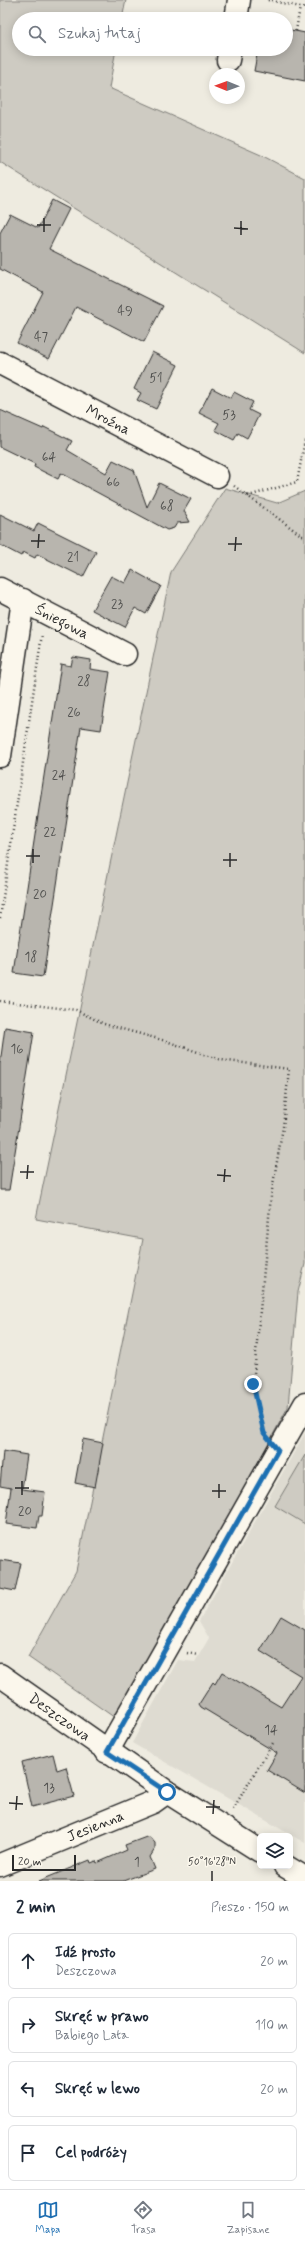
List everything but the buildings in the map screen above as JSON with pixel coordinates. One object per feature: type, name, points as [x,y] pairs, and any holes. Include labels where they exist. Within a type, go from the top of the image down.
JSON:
[{"type":"street","points":[[237,12],[239,0]]},
{"type":"street","name":"Mroźna","points":[[0,363],[217,476]]},
{"type":"street","name":"Śniegowa","points":[[0,588],[125,654]]},
{"type":"street","points":[[0,756],[23,600]]},
{"type":"street","points":[[107,1752],[304,1405]]},
{"type":"street","name":"Deszczowa","points":[[0,1675],[107,1752],[257,1849]]},
{"type":"street","name":"Jesienna","points":[[0,1865],[153,1802],[167,1792]]},
{"type":"street","points":[[290,1869],[305,1878]]},
{"type":"path","points":[[268,0],[305,8]]},
{"type":"path","points":[[296,31],[300,7]]},
{"type":"path","points":[[248,496],[297,482],[305,440]]},
{"type":"path","points":[[217,476],[248,496],[305,538]]},
{"type":"path","points":[[0,918],[46,612]]},
{"type":"path","points":[[0,1001],[76,1010],[104,1024],[166,1041],[221,1060],[289,1069],[283,1127],[271,1196],[253,1384],[264,1433],[278,1450]]},
{"type":"path","points":[[179,1654],[187,1653],[198,1655]]},
{"type":"path","points":[[229,1815],[273,1743]]},
{"type":"shaded area","points":[[0,0],[126,0],[123,12],[12,12],[12,56],[115,56],[109,88],[261,155],[305,178],[305,353],[0,162]]},
{"type":"shaded area","points":[[225,488],[277,503],[305,491],[305,1264],[298,1292],[288,1407],[118,1720],[28,1657],[76,1571],[143,1239],[36,1219],[171,572]]},
{"type":"shaded area","points":[[305,1433],[305,1843],[293,1836],[293,1833],[288,1833],[132,1743],[178,1660],[195,1662],[209,1638],[199,1621]]},
{"type":"shaded area","points":[[305,1455],[305,1524],[275,1506]]},
{"type":"route","points":[[167,1792],[107,1752],[278,1450],[264,1433],[253,1384]]}]
